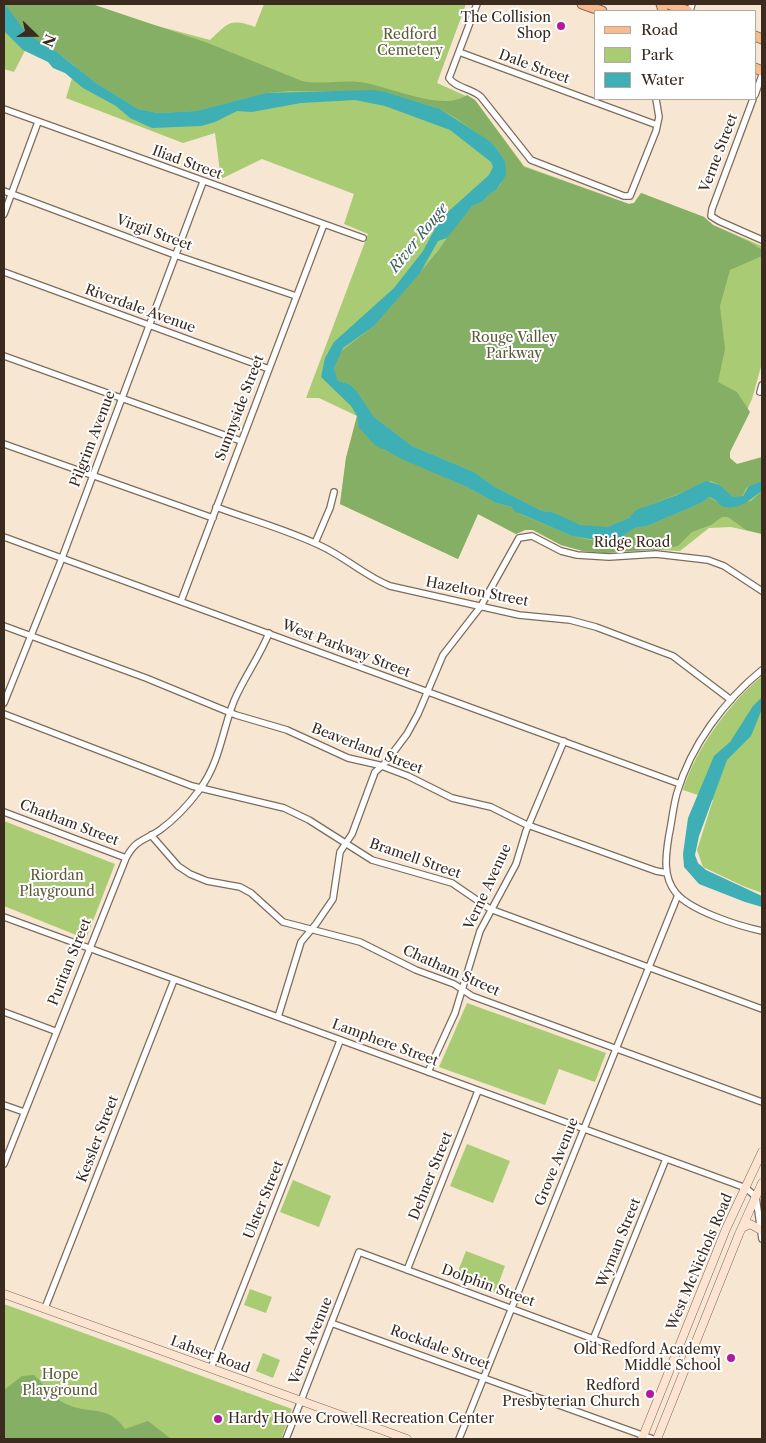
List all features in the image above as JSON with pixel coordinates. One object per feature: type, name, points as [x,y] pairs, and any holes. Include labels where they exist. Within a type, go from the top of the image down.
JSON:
[{"type":"main road","points":[[582,4],[599,10]]},
{"type":"main road","points":[[668,4],[686,10]]},
{"type":"main road","name":"West McNichols Road","points":[[642,1437],[726,1229],[762,1152]]},
{"type":"main road","name":"West McNichols Road","points":[[657,1439],[740,1231],[762,1182]]},
{"type":"main road","points":[[726,1229],[740,1231],[750,1224],[761,1230]]},
{"type":"main road","points":[[718,1250],[731,1255]]},
{"type":"main road","name":"Lahser Road","points":[[4,1294],[407,1439]]},
{"type":"main road","points":[[650,1418],[655,1423],[663,1424]]},
{"type":"street","points":[[477,4],[449,78],[453,83],[474,91],[481,97],[531,160],[630,196],[657,125],[656,100]]},
{"type":"street","name":"Dale Street","points":[[459,52],[657,125]]},
{"type":"street","points":[[756,92],[762,75]]},
{"type":"street","name":"Verne Street","points":[[753,100],[712,208],[711,216],[718,221],[762,240]]},
{"type":"street","name":"Iliad Street","points":[[4,109],[363,238]]},
{"type":"street","points":[[4,214],[38,122]]},
{"type":"street","name":"Pilgrim Avenue","points":[[4,703],[62,558],[203,182]]},
{"type":"street","name":"Virgil Street","points":[[4,191],[176,255],[296,296]]},
{"type":"street","name":"Sunnyside Street","points":[[181,601],[324,224]]},
{"type":"street","name":"Riverdale Avenue","points":[[4,272],[269,369]]},
{"type":"street","points":[[4,356],[241,441]]},
{"type":"street","points":[[760,392],[762,385]]},
{"type":"street","points":[[4,444],[213,518]]},
{"type":"street","points":[[316,543],[330,508],[334,492]]},
{"type":"street","name":"Hazelton Street","points":[[216,507],[316,543],[371,578],[390,586],[518,615],[578,622],[664,652],[684,662],[731,700]]},
{"type":"street","name":"Ridge Road","points":[[481,606],[516,541],[527,535],[536,537],[562,551],[577,555],[609,557],[656,554],[708,560],[724,566],[762,591]]},
{"type":"street","name":"West Parkway Street","points":[[4,537],[680,784]]},
{"type":"street","points":[[278,1017],[304,936],[333,900],[340,852],[352,834],[375,772],[407,734],[443,655],[481,606]]},
{"type":"street","name":"Beaverland Street","points":[[4,626],[230,712],[287,730],[348,758],[381,766],[408,776],[452,798],[498,810],[529,825],[656,871],[667,872]]},
{"type":"street","name":"Puritan Street","points":[[4,1164],[55,1031],[126,858],[136,842],[151,836],[171,820],[200,789],[216,761],[230,712],[269,633]]},
{"type":"street","points":[[762,670],[731,700],[704,735],[680,784],[666,854],[667,872],[672,887],[678,895],[715,916],[762,931]]},
{"type":"street","name":"Bramell Street","points":[[4,714],[200,789],[284,808],[309,820],[345,845],[372,860],[452,883],[490,909],[762,1008]]},
{"type":"street","name":"Verne Avenue","points":[[428,1072],[455,1013],[480,931],[490,909],[516,864],[529,825],[564,741]]},
{"type":"street","name":"Chatham Street","points":[[4,812],[126,858]]},
{"type":"street","name":"Chatham Street","points":[[151,836],[178,866],[190,874],[207,881],[240,887],[255,896],[272,915],[283,922],[360,942],[416,970],[454,984],[472,996],[762,1102]]},
{"type":"street","name":"Grove Avenue","points":[[459,1439],[678,895]]},
{"type":"street","name":"Lamphere Street","points":[[4,917],[746,1188],[756,1197]]},
{"type":"street","name":"Kessler Street","points":[[46,1308],[174,980]]},
{"type":"street","points":[[4,1012],[55,1031]]},
{"type":"street","name":"Ulster Street","points":[[211,1368],[340,1040]]},
{"type":"street","name":"Dehner Street","points":[[407,1270],[478,1091]]},
{"type":"street","points":[[4,1105],[24,1112]]},
{"type":"street","name":"Wyman Street","points":[[594,1337],[666,1159]]},
{"type":"street","points":[[756,1197],[762,1239]]},
{"type":"street","name":"Verne Avenue","points":[[286,1439],[359,1252]]},
{"type":"street","name":"Dolphin Street","points":[[359,1252],[594,1337],[607,1344]]},
{"type":"street","name":"Rockdale Street","points":[[331,1323],[484,1377],[642,1437],[653,1439]]},
{"type":"green space","name":"Rouge Valley Parkway","points":[[4,4],[139,21],[210,40],[230,24],[240,23],[255,27],[264,4],[466,4],[437,83],[475,100],[524,166],[629,204],[634,203],[641,193],[704,217],[713,225],[762,246],[762,363],[752,399],[726,456],[730,471],[762,460],[762,534],[731,527],[709,528],[680,551],[644,549],[605,553],[583,551],[561,545],[533,530],[525,530],[516,534],[478,514],[458,559],[340,504],[346,458],[357,416],[319,398],[306,398],[368,234],[344,224],[354,194],[262,159],[221,179],[215,133],[183,143],[66,98],[76,65],[32,37],[14,72],[4,69]]},
{"type":"green space","name":"Rouge Valley Parkway","points":[[4,4],[92,4],[208,43],[302,81],[316,83],[359,82],[429,100],[456,100],[467,95],[475,100],[524,167],[629,204],[634,203],[641,193],[704,217],[713,225],[750,242],[762,250],[762,256],[730,270],[720,306],[725,349],[718,382],[737,392],[750,412],[730,452],[730,458],[737,464],[762,457],[762,481],[749,486],[743,495],[733,497],[720,485],[711,481],[642,508],[629,518],[607,527],[589,527],[572,522],[552,512],[542,511],[495,487],[474,472],[412,446],[374,417],[356,390],[349,384],[338,381],[334,368],[340,352],[374,326],[438,251],[462,216],[472,206],[482,202],[486,196],[501,184],[505,161],[493,144],[440,109],[386,92],[290,91],[267,93],[197,111],[158,113],[138,109],[96,83],[57,52],[28,39],[14,23],[4,8]]},
{"type":"green space","points":[[357,416],[361,430],[384,450],[467,487],[496,503],[512,507],[520,514],[572,536],[590,540],[615,541],[635,528],[647,526],[701,503],[709,497],[722,505],[751,501],[762,491],[762,534],[746,530],[728,517],[722,517],[711,525],[692,532],[678,546],[665,549],[605,553],[583,551],[561,545],[533,530],[525,530],[516,534],[478,514],[458,559],[340,504],[346,458]]},
{"type":"green space","points":[[762,676],[762,893],[703,867],[697,850],[713,800],[683,790],[696,759],[715,728],[738,699]]},
{"type":"green space","name":"Riordan Playground","points":[[4,821],[115,864],[86,939],[4,906]]},
{"type":"green space","points":[[467,1003],[606,1053],[595,1082],[559,1069],[545,1105],[439,1067]]},
{"type":"green space","points":[[467,1144],[510,1161],[493,1203],[450,1186]]},
{"type":"green space","points":[[293,1180],[331,1196],[319,1227],[280,1212]]},
{"type":"green space","points":[[466,1251],[505,1266],[495,1293],[455,1279]]},
{"type":"green space","points":[[250,1289],[272,1297],[266,1313],[244,1305]]},
{"type":"green space","name":"Hope Playground","points":[[4,1304],[292,1409],[281,1439],[4,1439]]},
{"type":"green space","points":[[263,1353],[280,1360],[273,1378],[256,1371]]},
{"type":"green space","points":[[34,1375],[66,1404],[105,1413],[119,1421],[125,1429],[148,1421],[171,1439],[4,1439],[4,1390],[22,1376]]},
{"type":"water","points":[[4,8],[11,16],[13,27],[24,40],[41,44],[57,52],[96,83],[138,109],[158,113],[197,111],[266,93],[373,90],[386,92],[440,109],[493,144],[505,161],[506,175],[497,189],[482,202],[472,206],[447,238],[438,241],[420,273],[374,326],[343,348],[334,368],[338,381],[349,384],[356,390],[374,417],[412,446],[474,472],[495,487],[542,511],[552,512],[581,525],[607,527],[629,518],[636,510],[677,495],[706,481],[720,485],[733,497],[743,496],[749,486],[762,481],[762,491],[744,504],[734,507],[722,506],[709,497],[701,503],[647,526],[635,528],[615,541],[609,542],[572,536],[514,511],[512,507],[496,503],[467,487],[404,460],[375,445],[359,428],[357,416],[351,406],[321,377],[325,358],[334,342],[394,288],[423,251],[440,219],[489,175],[493,167],[491,162],[450,130],[385,106],[355,100],[301,103],[252,112],[237,111],[215,122],[201,126],[152,128],[130,118],[116,106],[83,88],[65,73],[53,68],[48,62],[23,50],[4,31]]},
{"type":"water","points":[[762,697],[762,709],[751,736],[727,760],[699,836],[695,855],[698,863],[706,870],[762,896],[762,907],[699,884],[684,867],[683,854],[688,818],[714,756],[730,742],[753,706]]},
{"type":"waterway","name":"River Rouge","points":[[4,11],[22,36],[40,48]]},
{"type":"place","name":"The Collision Shop","points":[[561,26]]},
{"type":"place","name":"Old Redford Academy Middle School","points":[[731,1358]]},
{"type":"place","name":"Redford Presbyterian Church","points":[[650,1394]]},
{"type":"place","name":"Hardy Howe Crowell Recreation Center","points":[[218,1419]]},
{"type":"park label","name":"Redford Cemetery","points":[[410,43]]}]
